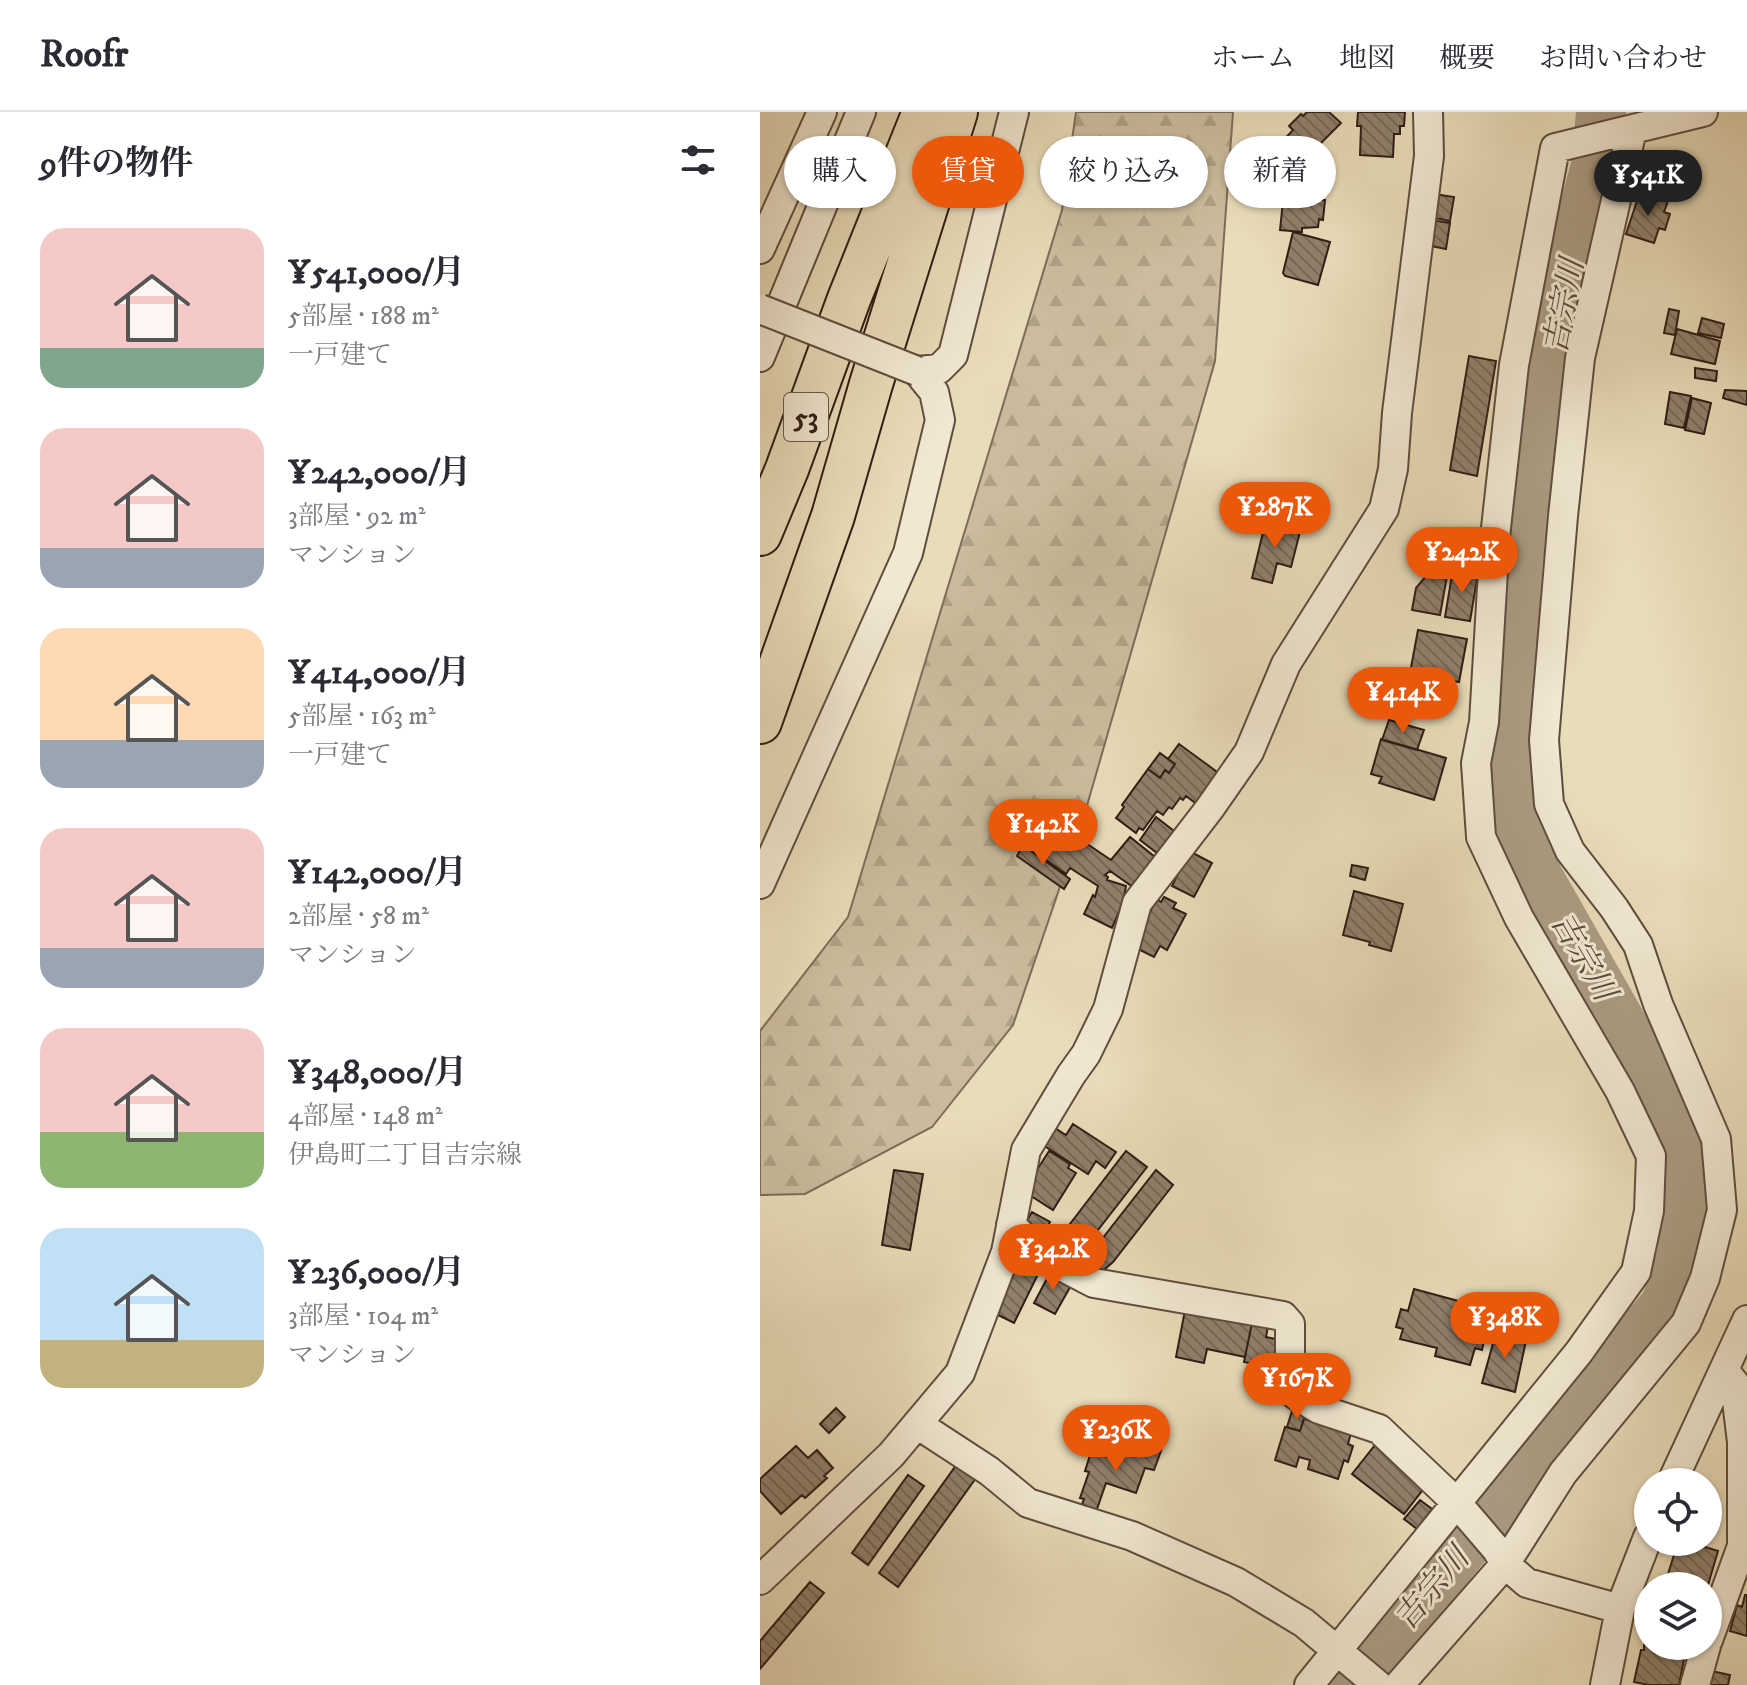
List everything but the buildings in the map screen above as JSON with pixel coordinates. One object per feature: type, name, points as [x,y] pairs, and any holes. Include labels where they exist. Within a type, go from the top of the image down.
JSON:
[{"type":"highway","name":"53","points":[[760,534],[924,112]]},
{"type":"highway","points":[[760,722],[833,516],[956,112]]},
{"type":"highway","points":[[871,384],[891,372],[973,112]]},
{"type":"highway","points":[[760,470],[791,394],[849,299]]},
{"type":"highway","points":[[760,674],[803,563],[833,516]]},
{"type":"street","points":[[760,249],[822,112]]},
{"type":"street","points":[[760,357],[861,112]]},
{"type":"street","points":[[760,309],[917,371],[939,369],[953,355],[1014,112]]},
{"type":"street","points":[[760,1580],[891,1455],[960,1373],[1006,1252],[1026,1150],[1086,1054],[1108,1009],[1137,903],[1249,752],[1286,664],[1384,509],[1393,469],[1397,413],[1429,156],[1428,112]]},
{"type":"street","points":[[1309,1685],[1339,1653],[1459,1506],[1579,1352],[1636,1272],[1649,1211],[1651,1156],[1620,1091],[1519,918],[1481,837],[1476,763],[1484,722],[1495,537],[1514,365],[1555,148],[1703,112]]},
{"type":"street","points":[[1399,1685],[1563,1473],[1686,1323],[1705,1278],[1722,1210],[1716,1139],[1658,1004],[1638,945],[1570,851],[1549,804],[1544,740],[1580,358],[1625,132]]},
{"type":"street","points":[[760,884],[908,553],[940,420],[934,392],[917,371]]},
{"type":"street","points":[[1011,1225],[1044,1257],[1094,1283],[1283,1316],[1290,1324],[1290,1372],[1296,1395],[1319,1409],[1379,1429],[1459,1506],[1527,1583],[1620,1609]]},
{"type":"street","points":[[1678,1468],[1747,1320]]},
{"type":"street","points":[[1722,1601],[1742,1546],[1742,1442],[1735,1384],[1724,1370]]},
{"type":"street","points":[[917,1424],[989,1471],[1028,1503],[1132,1536],[1236,1582],[1304,1623],[1378,1685]]},
{"type":"street","points":[[1605,1685],[1620,1609],[1641,1556]]},
{"type":"street","points":[[1695,1685],[1702,1660]]},
{"type":"green space","points":[[1076,112],[1233,112],[1231,136],[1224,136],[1226,208],[1215,361],[1084,816],[1013,1025],[932,1127],[805,1194],[760,1195],[760,1031],[848,917],[1062,208],[1208,208],[1208,136],[1073,136]]},
{"type":"waterway","name":"吉宗川","points":[[1350,1685],[1666,1304],[1683,1251],[1684,1145],[1649,1072],[1537,875],[1512,800],[1504,757],[1518,560],[1563,289],[1597,162],[1601,112]]}]
